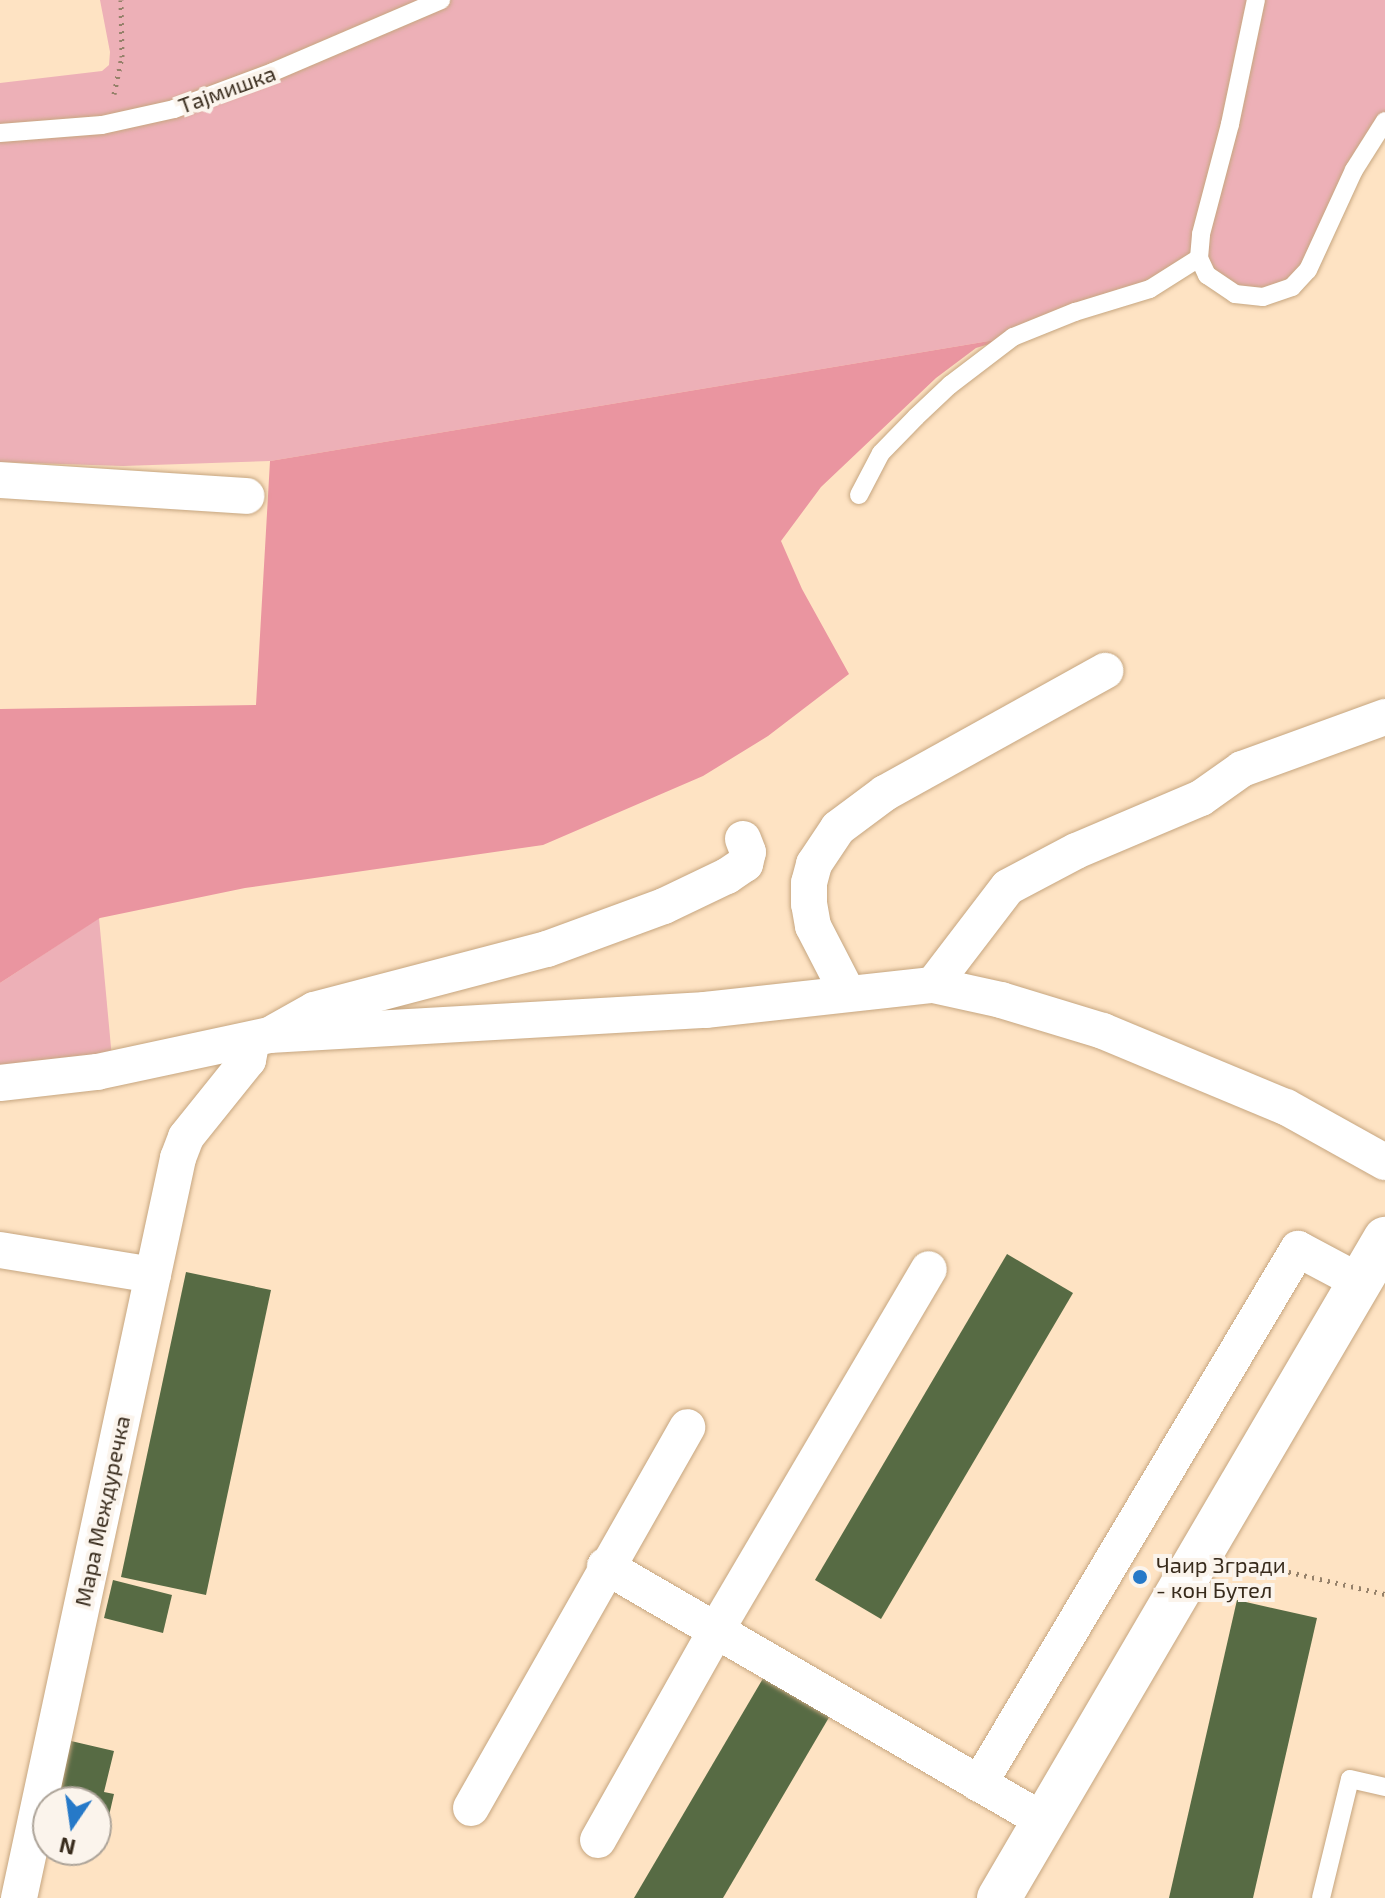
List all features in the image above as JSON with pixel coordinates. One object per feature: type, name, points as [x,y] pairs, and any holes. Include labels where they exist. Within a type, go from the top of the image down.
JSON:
[{"type":"street","points":[[0,480],[246,496]]},
{"type":"street","points":[[847,992],[813,926],[809,904],[809,883],[814,864],[838,828],[885,793],[1105,671]]},
{"type":"street","points":[[933,985],[1008,887],[1076,851],[1201,798],[1242,769],[1385,717]]},
{"type":"street","points":[[261,1038],[314,1010],[547,949],[664,906],[738,869],[747,859],[743,839]]},
{"type":"street","points":[[0,1083],[97,1072],[261,1038],[705,1010],[847,992],[933,985],[1001,1000],[1103,1031],[1286,1107],[1385,1162]]},
{"type":"street","name":"Мара Междуречка","points":[[19,1898],[178,1158],[186,1137],[236,1078],[261,1038]]},
{"type":"street","points":[[999,1898],[1385,1239]]},
{"type":"street","points":[[979,1784],[1298,1249],[1360,1282]]},
{"type":"street","points":[[0,1250],[153,1275]]},
{"type":"street","points":[[598,1840],[715,1632],[929,1269]]},
{"type":"street","points":[[471,1808],[605,1566],[687,1427]]},
{"type":"street","points":[[605,1566],[1044,1821]]},
{"type":"lane","name":"Тајмишка","points":[[0,133],[102,125],[174,109],[227,90],[441,0]]},
{"type":"lane","points":[[1241,0],[1249,27]]},
{"type":"lane","points":[[1256,0],[1230,124],[1201,234],[1199,258],[1207,275],[1235,294],[1263,297],[1292,287],[1308,270],[1354,170],[1385,121]]},
{"type":"lane","points":[[859,495],[881,453],[950,385],[1013,337],[1075,312],[1150,289],[1199,258]]},
{"type":"lane","points":[[1321,1898],[1350,1779],[1385,1787]]},
{"type":"path","points":[[102,125],[118,80],[121,0]]},
{"type":"path","points":[[1204,1552],[1385,1594]]},
{"type":"shaded area","points":[[100,0],[1385,0],[1385,121],[1308,270],[1249,297],[1199,259],[1182,271],[1013,337],[270,461],[123,466],[0,462],[0,83],[102,71],[109,65],[110,52]]},
{"type":"shaded area","points":[[1013,337],[976,348],[936,378],[821,487],[781,541],[802,589],[849,674],[768,736],[703,776],[543,845],[245,888],[100,918],[0,983],[0,709],[256,705],[270,461]]},
{"type":"shaded area","points":[[99,918],[113,1069],[0,1083],[0,983]]},
{"type":"building","points":[[1007,1254],[1073,1293],[881,1619],[815,1580]]},
{"type":"building","points":[[186,1272],[271,1290],[206,1595],[121,1577]]},
{"type":"building","points":[[113,1580],[172,1595],[163,1633],[104,1618]]},
{"type":"building","points":[[1237,1600],[1317,1618],[1253,1898],[1169,1898]]},
{"type":"building","points":[[765,1675],[831,1714],[723,1898],[634,1898]]},
{"type":"building","points":[[71,1741],[114,1751],[105,1786],[60,1786]]},
{"type":"place","name":"Чаир Згради - кон Бутел","points":[[1140,1577]]}]
